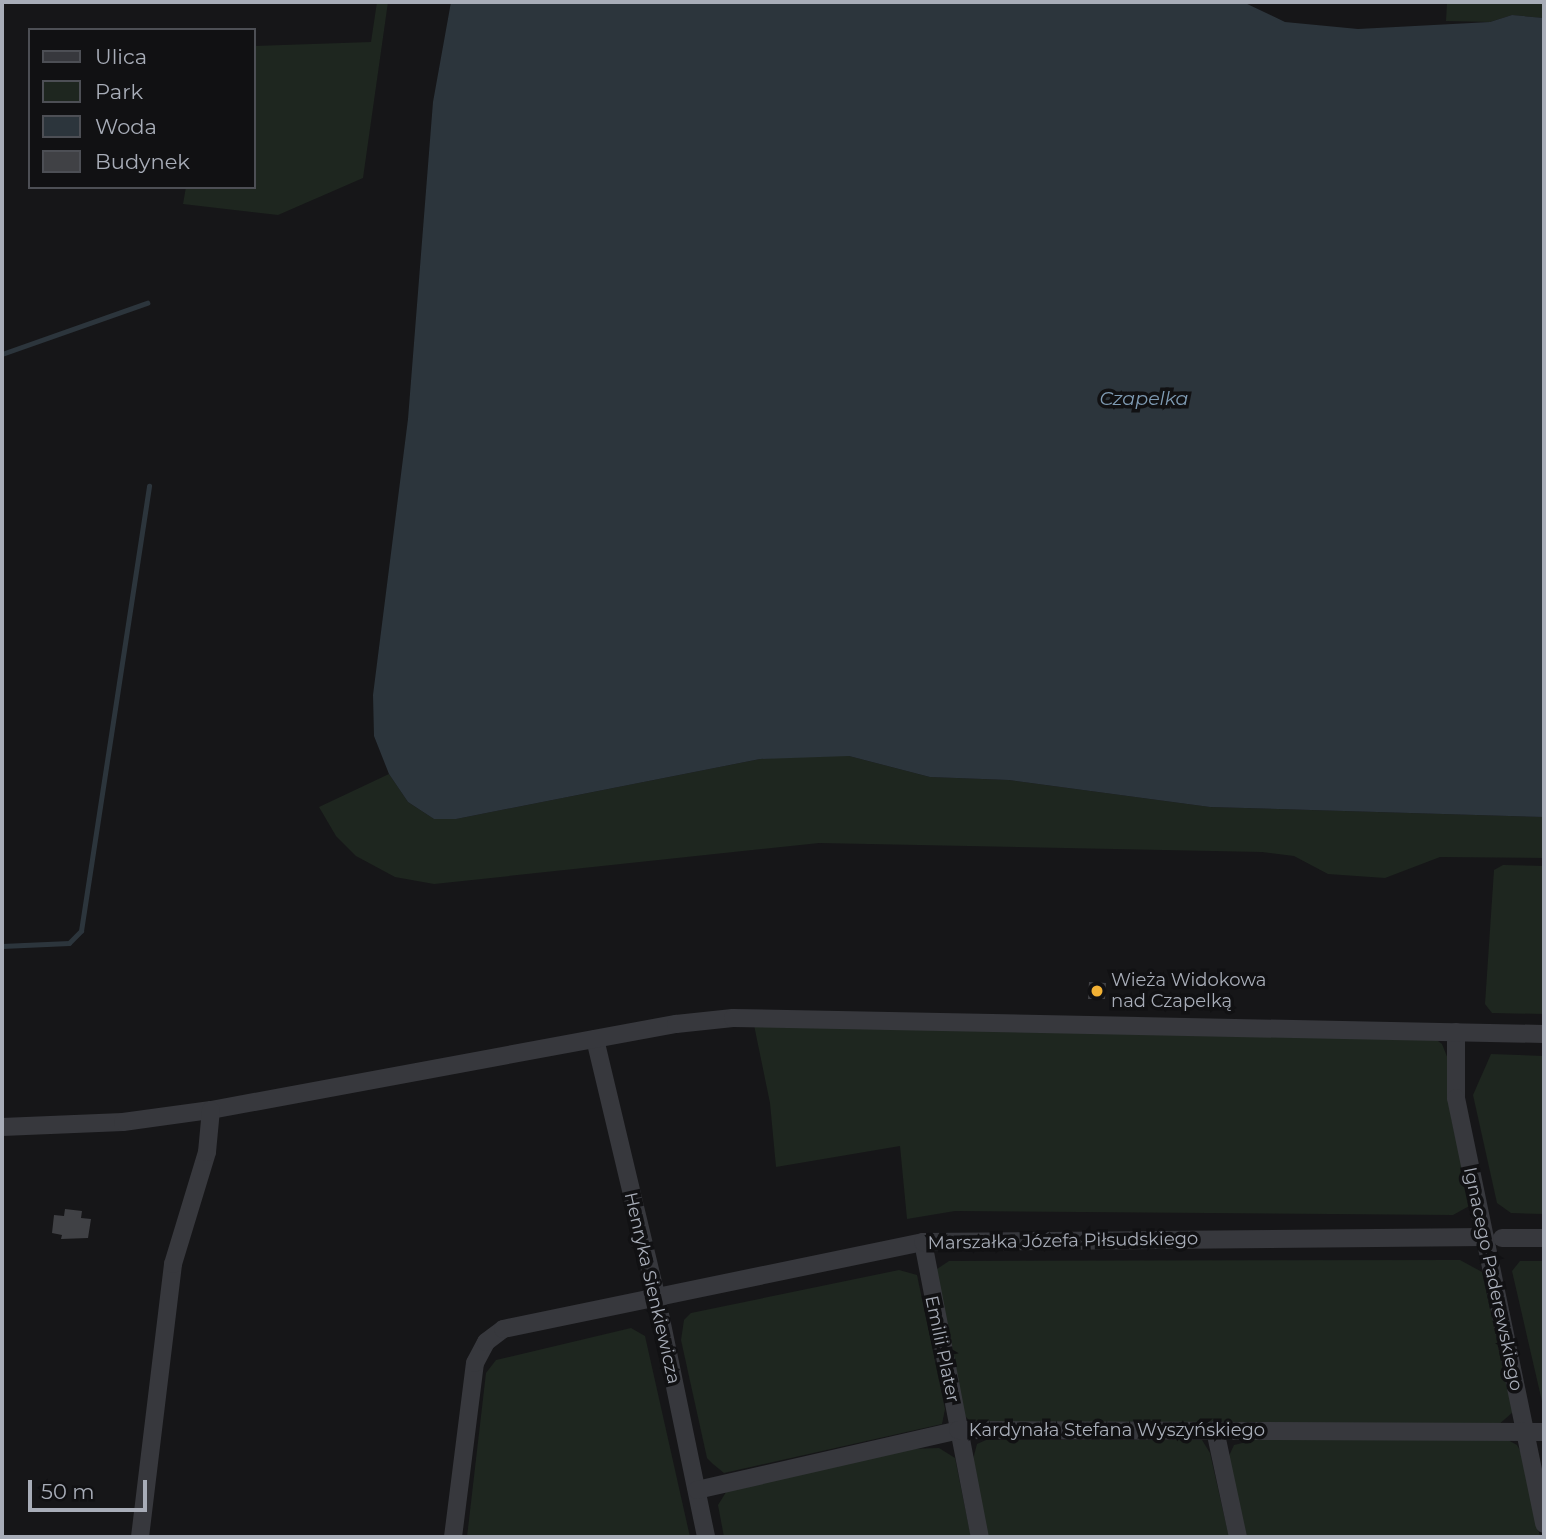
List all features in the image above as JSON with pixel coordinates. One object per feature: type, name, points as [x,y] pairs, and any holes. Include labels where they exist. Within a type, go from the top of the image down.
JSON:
[{"type":"street","points":[[2,1127],[124,1122],[211,1110],[595,1039],[733,1018],[1544,1034]]},
{"type":"street","name":"Ignacego Paderewskiego","points":[[1456,1032],[1456,1098],[1494,1238],[1525,1431],[1544,1524]]},
{"type":"street","name":"Henryka Sienkiewicza","points":[[595,1039],[656,1296],[706,1537]]},
{"type":"street","points":[[140,1537],[173,1264],[207,1152],[211,1110]]},
{"type":"street","name":"Marszałka Józefa Piłsudskiego","points":[[453,1537],[475,1363],[486,1342],[503,1329],[923,1242],[1544,1238]]},
{"type":"street","name":"Emilii Plater","points":[[923,1242],[980,1537]]},
{"type":"street","name":"Kardynała Stefana Wyszyńskiego","points":[[697,1490],[958,1430],[1544,1432]]},
{"type":"street","points":[[1215,1430],[1238,1537]]},
{"type":"green space","points":[[377,2],[388,2],[363,178],[278,215],[183,204],[186,189],[256,189],[256,46],[371,42]]},
{"type":"green space","points":[[1447,2],[1544,2],[1544,18],[1512,15],[1490,22],[1446,21]]},
{"type":"green space","points":[[849,756],[930,777],[1009,780],[1210,807],[1544,817],[1544,858],[1440,857],[1385,878],[1328,874],[1294,856],[1262,852],[819,843],[434,884],[395,877],[356,856],[336,836],[319,807],[389,774],[408,802],[434,819],[456,819],[760,759]]},
{"type":"green space","points":[[1503,865],[1544,866],[1544,1014],[1492,1013],[1485,1004],[1494,870]]},
{"type":"green space","points":[[754,1025],[1434,1038],[1442,1044],[1448,1059],[1451,1117],[1471,1205],[1453,1215],[955,1211],[907,1219],[900,1146],[776,1167],[770,1103]]},
{"type":"green space","points":[[1491,1054],[1544,1056],[1544,1214],[1511,1213],[1497,1203],[1473,1095]]},
{"type":"green space","points":[[1460,1260],[1482,1272],[1513,1412],[1497,1426],[974,1425],[964,1415],[934,1271],[949,1261]]},
{"type":"green space","points":[[1520,1261],[1544,1261],[1544,1410],[1512,1271]]},
{"type":"green space","points":[[899,1270],[917,1275],[945,1409],[942,1424],[724,1473],[713,1464],[707,1458],[681,1340],[684,1320],[691,1313]]},
{"type":"green space","points":[[631,1328],[645,1336],[690,1537],[467,1537],[486,1373],[496,1360]]},
{"type":"green space","points":[[1259,1439],[1506,1439],[1517,1445],[1524,1458],[1540,1537],[1245,1537],[1228,1458],[1234,1445]]},
{"type":"green space","points":[[986,1440],[1202,1440],[1210,1453],[1229,1537],[987,1537],[972,1463],[977,1444]]},
{"type":"green space","points":[[939,1448],[955,1458],[971,1537],[724,1537],[718,1505],[728,1489],[909,1449]]},
{"type":"water","name":"Czapelka","points":[[451,2],[1243,2],[1285,22],[1358,29],[1490,22],[1512,15],[1544,18],[1544,817],[1210,807],[1009,780],[930,777],[849,756],[760,759],[456,819],[434,819],[408,802],[389,774],[374,736],[373,695],[408,419],[433,102]]},
{"type":"building","name":"Wieża Widokowa nad Czapelką","points":[[1089,982],[1106,983],[1105,999],[1088,999]]},
{"type":"building","points":[[65,1209],[82,1211],[81,1218],[91,1219],[88,1238],[61,1239],[62,1235],[52,1233],[54,1215],[64,1216]]},
{"type":"waterway","points":[[2,354],[147,303]]},
{"type":"waterway","points":[[2,946],[69,943],[81,931],[149,486]]},
{"type":"place","name":"Wieża Widokowa nad Czapelką","points":[[1097,991]]}]
